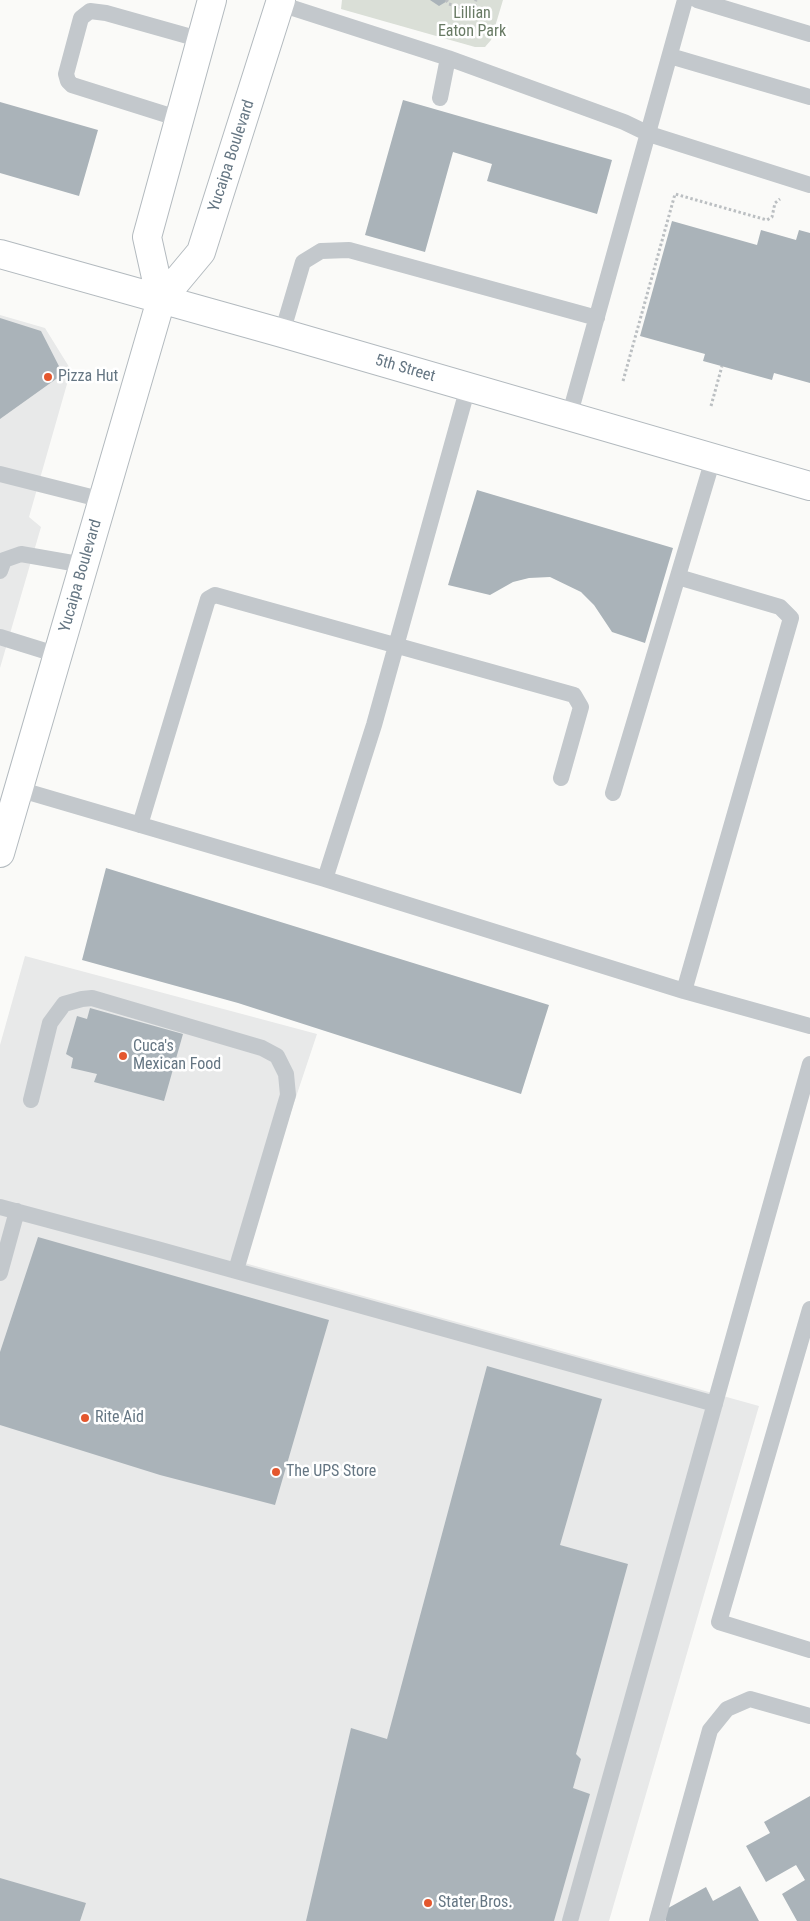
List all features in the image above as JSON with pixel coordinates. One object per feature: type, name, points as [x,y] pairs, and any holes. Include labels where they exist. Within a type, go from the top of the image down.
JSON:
[{"type":"main road","name":"Yucaipa Boulevard","points":[[161,300],[148,238],[212,0]]},
{"type":"main road","name":"Yucaipa Boulevard","points":[[1,844],[161,300],[201,252],[281,2]]},
{"type":"main road","name":"5th Street","points":[[0,254],[282,333],[810,486]]},
{"type":"lane","points":[[570,417],[685,0]]},
{"type":"lane","points":[[696,0],[810,34]]},
{"type":"lane","points":[[281,2],[448,58],[624,122],[649,134],[810,185]]},
{"type":"lane","points":[[180,119],[72,85],[68,81],[66,74],[81,18],[90,11],[106,13],[202,40]]},
{"type":"lane","points":[[670,56],[810,97]]},
{"type":"lane","points":[[440,98],[448,58]]},
{"type":"lane","points":[[282,333],[303,262],[321,251],[349,250],[597,318]]},
{"type":"lane","points":[[325,879],[396,646],[468,387]]},
{"type":"lane","points":[[613,793],[713,459]]},
{"type":"lane","points":[[0,474],[103,500]]},
{"type":"lane","points":[[1,563],[21,554],[84,564]]},
{"type":"lane","points":[[678,577],[780,607],[791,618],[684,991]]},
{"type":"lane","points":[[140,825],[208,600],[215,595],[574,695],[581,707],[561,778]]},
{"type":"lane","points":[[0,637],[58,655]]},
{"type":"lane","points":[[18,789],[325,879],[684,991],[810,1026]]},
{"type":"lane","points":[[31,1100],[50,1023],[64,1004],[82,999],[92,998],[262,1048],[277,1056],[286,1074],[288,1095],[236,1270]]},
{"type":"lane","points":[[570,1921],[810,1064]]},
{"type":"lane","points":[[0,1207],[236,1270],[715,1404]]},
{"type":"lane","points":[[0,1273],[17,1211]]},
{"type":"lane","points":[[810,1309],[719,1622],[810,1650]]},
{"type":"lane","points":[[656,1921],[710,1730],[727,1709],[750,1699],[810,1716]]},
{"type":"path","points":[[446,0],[449,4],[474,11],[476,0]]},
{"type":"path","points":[[622,381],[675,194],[767,220],[772,217],[775,203],[780,199],[788,201]]},
{"type":"path","points":[[710,406],[722,366]]},
{"type":"shaded area","points":[[0,315],[45,328],[71,370],[29,517],[41,527],[0,668]]},
{"type":"shaded area","points":[[25,956],[317,1034],[241,1262],[759,1406],[609,1921],[0,1921],[0,1045]]},
{"type":"green space","name":"Lillian Eaton Park","points":[[342,0],[503,0],[491,40],[485,47],[475,47],[341,9]]},
{"type":"building","points":[[430,0],[449,0],[439,6]]},
{"type":"building","points":[[403,100],[612,160],[597,214],[487,181],[492,164],[453,152],[425,252],[365,235]]},
{"type":"building","points":[[0,102],[98,130],[79,196],[0,173]]},
{"type":"building","points":[[672,221],[757,245],[761,230],[796,240],[799,230],[810,233],[810,383],[774,373],[772,380],[703,361],[705,354],[640,336]]},
{"type":"building","points":[[0,318],[41,331],[63,374],[0,419]]},
{"type":"building","points":[[477,490],[673,548],[645,643],[612,632],[594,605],[581,592],[550,577],[529,578],[513,582],[490,595],[448,585]]},
{"type":"building","points":[[106,868],[549,1005],[521,1094],[238,1003],[82,960]]},
{"type":"building","name":"Cuca's Mexican Food","points":[[90,1008],[183,1034],[164,1101],[94,1082],[97,1074],[71,1068],[73,1058],[66,1054],[77,1016],[87,1019]]},
{"type":"building","points":[[38,1237],[329,1320],[275,1505],[160,1475],[0,1425],[0,1352]]},
{"type":"building","points":[[487,1366],[602,1399],[560,1545],[628,1564],[576,1754],[581,1759],[573,1788],[590,1794],[554,1921],[306,1921],[351,1728],[387,1739]]},
{"type":"building","points":[[810,1796],[810,1921],[797,1921],[782,1894],[805,1880],[796,1865],[766,1882],[746,1846],[770,1833],[764,1822]]},
{"type":"building","points":[[0,1878],[86,1903],[80,1921],[0,1921]]},
{"type":"building","points":[[740,1886],[759,1921],[666,1921],[661,1912],[706,1887],[713,1901]]},
{"type":"place","name":"Pizza Hut","points":[[48,377]]},
{"type":"place","name":"Cuca's Mexican Food","points":[[123,1056]]},
{"type":"place","name":"Rite Aid","points":[[85,1418]]},
{"type":"place","name":"The UPS Store","points":[[276,1472]]},
{"type":"place","name":"Stater Bros.","points":[[428,1903]]}]
